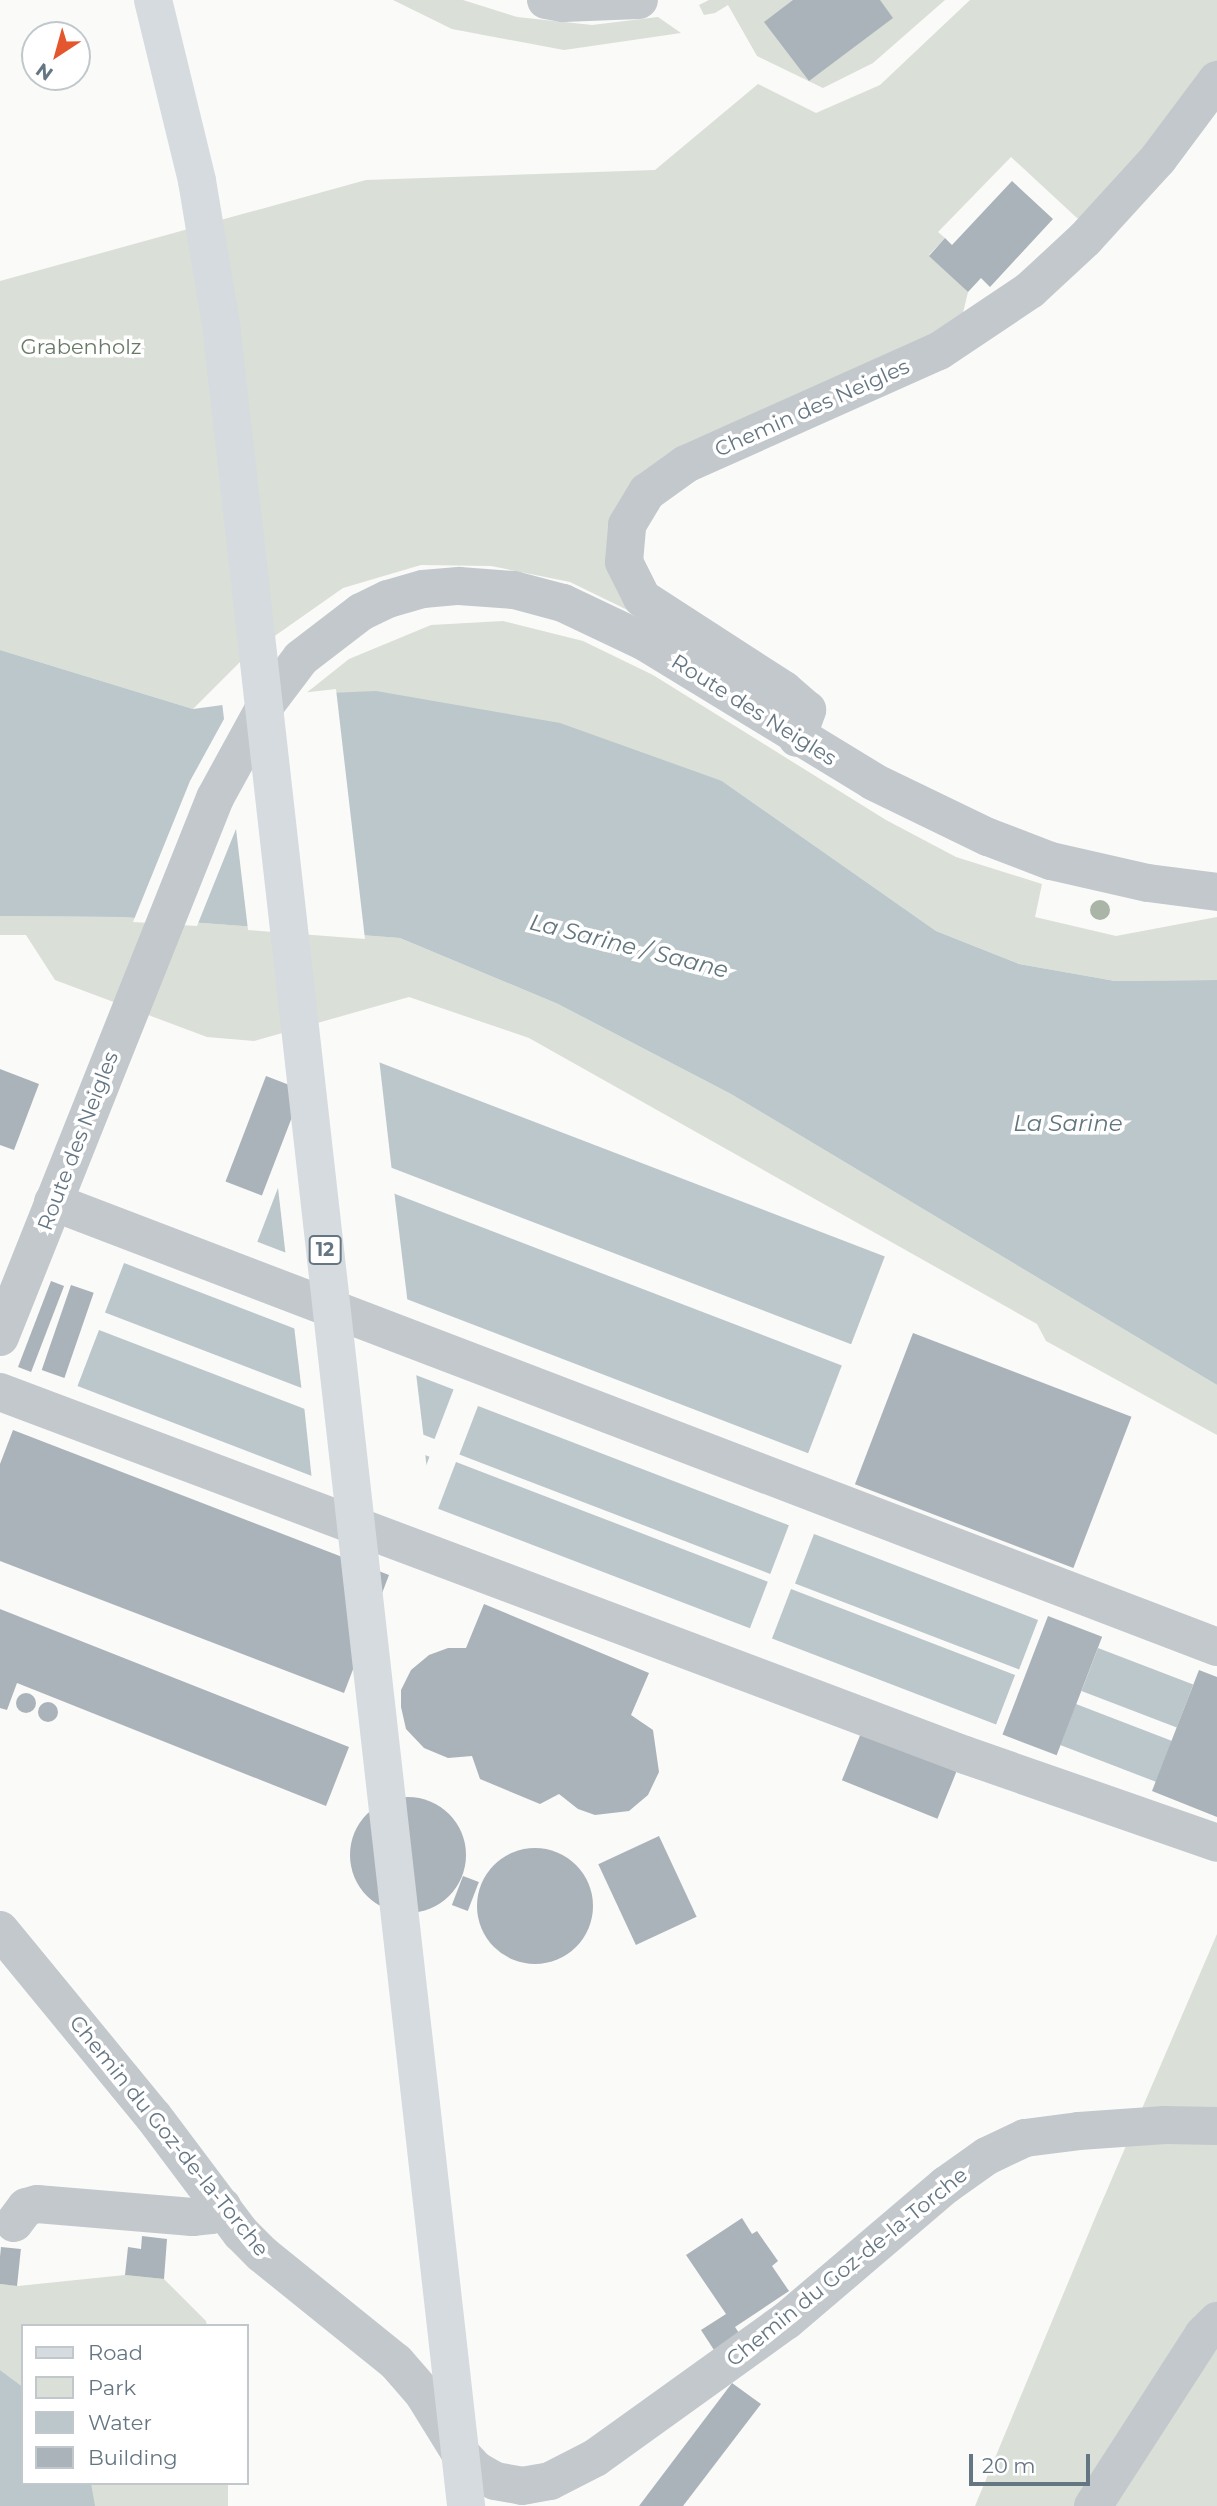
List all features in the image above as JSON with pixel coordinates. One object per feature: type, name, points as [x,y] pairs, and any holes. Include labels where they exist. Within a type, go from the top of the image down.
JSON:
[{"type":"main road","name":"12","points":[[153,0],[197,181],[221,324],[466,2506]]},
{"type":"street","points":[[546,0],[563,3],[639,0]]},
{"type":"street","name":"Chemin des Neigles","points":[[797,738],[807,710],[784,690],[642,598],[624,562],[626,525],[647,492],[686,464],[939,351],[1030,290],[1085,239],[1158,159],[1217,80]]},
{"type":"street","name":"Route des Neigles","points":[[0,1337],[215,798],[267,703],[301,659],[361,611],[388,599],[423,589],[459,586],[514,590],[563,603],[645,642],[797,738],[925,808],[988,837],[1051,861],[1148,883],[1217,892]]},
{"type":"street","points":[[53,1202],[1217,1647]]},
{"type":"street","points":[[0,1392],[965,1755],[1217,1843]]},
{"type":"street","name":"Chemin du Goz-de-la-Torche","points":[[0,1930],[262,2254],[396,2362],[423,2393],[460,2454],[476,2470],[495,2481],[522,2486],[550,2481],[595,2458],[786,2321],[946,2185],[987,2156],[1025,2138],[1052,2134],[1165,2125],[1217,2126]]},
{"type":"street","points":[[14,2223],[26,2207],[37,2204],[192,2217],[211,2215],[222,2207]]},
{"type":"street","points":[[1093,2506],[1203,2335],[1217,2321]]},
{"type":"green space","points":[[393,0],[463,0],[517,17],[592,25],[658,17],[681,33],[564,50],[452,29]]},
{"type":"green space","points":[[709,0],[945,0],[873,63],[823,88],[757,56],[728,5],[715,13],[704,15],[699,5]]},
{"type":"green space","name":"Grabenholz","points":[[970,0],[1217,0],[1217,67],[1091,218],[1077,218],[1011,157],[938,232],[945,238],[929,255],[968,292],[962,317],[928,345],[634,483],[646,619],[570,582],[491,566],[421,565],[343,588],[246,656],[193,709],[0,650],[0,281],[366,180],[655,170],[758,84],[816,113],[880,85]]},
{"type":"green space","points":[[503,621],[583,641],[653,675],[886,820],[956,857],[1042,884],[1035,917],[1116,936],[1217,917],[1217,980],[1115,981],[1019,964],[936,931],[722,781],[305,694],[349,659],[431,625]]},
{"type":"green space","points":[[0,916],[122,917],[400,938],[558,1004],[731,1094],[1217,1385],[1217,1435],[1046,1341],[1037,1324],[529,1038],[409,997],[254,1041],[207,1037],[55,980],[26,935],[0,935]]},
{"type":"green space","points":[[1217,1934],[1217,2506],[975,2506],[1095,2218]]},
{"type":"green space","points":[[125,2275],[164,2279],[207,2324],[21,2324],[21,2386],[0,2370],[0,2284],[18,2286]]},
{"type":"green space","points":[[91,2485],[228,2485],[228,2506],[91,2506]]},
{"type":"water","name":"La Sarine","points":[[0,650],[193,709],[305,694],[376,691],[560,723],[722,781],[936,931],[1019,964],[1115,981],[1217,980],[1217,1385],[731,1094],[558,1004],[400,938],[122,917],[0,916]]},
{"type":"water","points":[[334,1045],[885,1256],[851,1344],[300,1133]]},
{"type":"water","points":[[291,1154],[842,1365],[808,1453],[257,1242]]},
{"type":"water","points":[[124,1263],[454,1390],[435,1439],[105,1312]]},
{"type":"water","points":[[99,1330],[429,1457],[408,1513],[77,1386]]},
{"type":"water","points":[[478,1406],[789,1525],[770,1574],[459,1455]]},
{"type":"water","points":[[456,1462],[768,1582],[750,1628],[438,1509]]},
{"type":"water","points":[[814,1534],[1038,1620],[1019,1669],[795,1583]]},
{"type":"water","points":[[791,1589],[1015,1675],[996,1724],[772,1638]]},
{"type":"water","points":[[1098,1648],[1193,1685],[1177,1727],[1082,1691]]},
{"type":"water","points":[[1076,1704],[1172,1741],[1156,1782],[1060,1745]]},
{"type":"water","points":[[0,2370],[21,2386],[21,2485],[91,2485],[95,2506],[0,2506]]},
{"type":"pier","points":[[336,689],[365,939],[248,930],[236,829],[197,926],[133,922],[190,781],[224,719],[222,702]]},
{"type":"pier","points":[[332,1042],[379,1058],[392,1172],[299,1136],[297,1132]]},
{"type":"pier","points":[[291,1150],[394,1190],[408,1305],[286,1258],[277,1179]]},
{"type":"pier","points":[[294,1326],[416,1373],[424,1440],[302,1393]]},
{"type":"pier","points":[[304,1405],[425,1452],[427,1471],[410,1516],[312,1481]]},
{"type":"building","points":[[793,0],[880,0],[893,18],[809,81],[764,22]]},
{"type":"building","points":[[1012,181],[1053,219],[990,287],[981,278],[968,292],[929,256],[945,238],[952,245]]},
{"type":"building","points":[[0,1069],[39,1084],[14,1150],[0,1145]]},
{"type":"building","points":[[266,1076],[302,1090],[262,1195],[226,1181]]},
{"type":"building","points":[[51,1281],[64,1286],[31,1372],[18,1367]]},
{"type":"building","points":[[71,1285],[94,1293],[64,1378],[42,1370]]},
{"type":"building","points":[[913,1333],[1131,1417],[1073,1568],[855,1484]]},
{"type":"building","points":[[13,1430],[389,1575],[344,1693],[0,1561],[0,1464]]},
{"type":"building","points":[[484,1604],[649,1673],[631,1715],[653,1730],[659,1772],[648,1795],[629,1811],[595,1815],[578,1809],[559,1794],[540,1804],[480,1779],[472,1756],[448,1758],[424,1748],[406,1729],[401,1707],[401,1690],[411,1670],[429,1655],[448,1648],[466,1648]]},
{"type":"building","points":[[0,1609],[349,1747],[326,1806],[17,1683],[7,1710],[0,1708]]},
{"type":"building","points":[[1048,1616],[1102,1637],[1057,1755],[1002,1735]]},
{"type":"building","points":[[1199,1670],[1217,1677],[1217,1817],[1152,1791]]},
{"type":"building","points":[[26,1693],[33,1696],[36,1703],[33,1710],[26,1713],[19,1710],[16,1703],[19,1696]]},
{"type":"building","points":[[48,1702],[55,1705],[58,1712],[55,1719],[48,1722],[41,1719],[38,1712],[41,1705]]},
{"type":"building","points":[[861,1733],[956,1772],[937,1819],[842,1780]]},
{"type":"building","points":[[408,1797],[430,1801],[449,1814],[462,1833],[466,1855],[462,1877],[449,1896],[430,1909],[408,1913],[386,1909],[367,1896],[354,1877],[350,1855],[354,1833],[367,1814],[386,1801]]},
{"type":"building","points":[[659,1836],[697,1917],[636,1945],[598,1864]]},
{"type":"building","points":[[535,1848],[557,1852],[576,1865],[589,1884],[593,1906],[589,1928],[576,1947],[557,1960],[535,1964],[513,1960],[494,1947],[481,1928],[477,1906],[481,1884],[494,1865],[513,1852]]},
{"type":"building","points":[[463,1876],[479,1882],[468,1911],[452,1905]]},
{"type":"building","points":[[742,2218],[752,2234],[757,2231],[778,2261],[772,2266],[789,2291],[735,2327],[739,2333],[714,2350],[701,2330],[726,2314],[686,2255]]},
{"type":"building","points":[[142,2236],[167,2239],[164,2279],[125,2275],[128,2247],[141,2249]]},
{"type":"building","points":[[1,2247],[21,2249],[17,2286],[0,2284]]},
{"type":"building","points":[[732,2383],[761,2404],[683,2506],[639,2506]]},
{"type":"water label","name":"La Sarine / Saane","points":[[629,946]]}]
